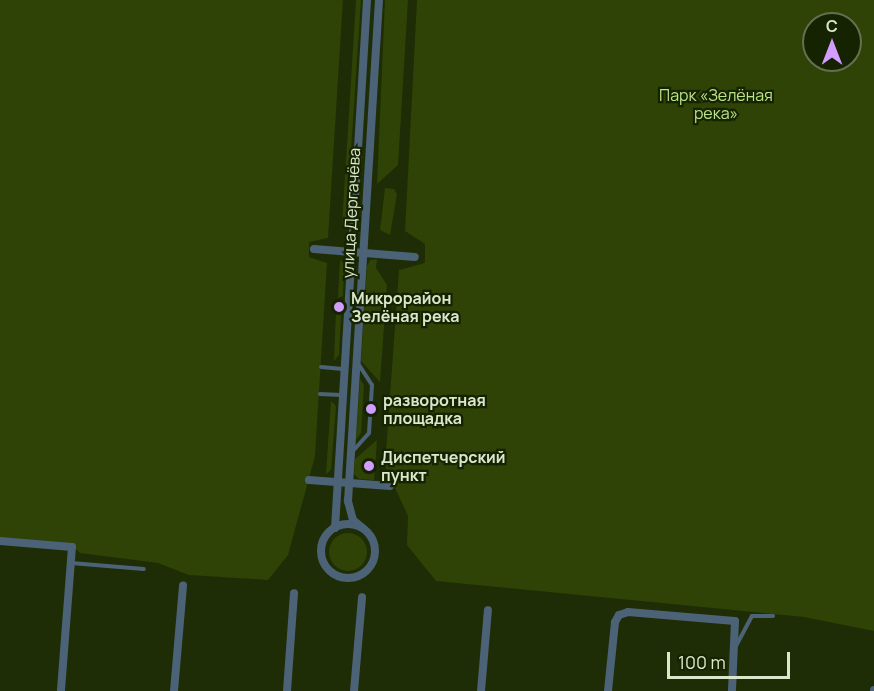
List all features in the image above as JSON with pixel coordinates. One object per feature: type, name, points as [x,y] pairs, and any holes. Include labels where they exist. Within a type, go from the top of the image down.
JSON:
[{"type":"street","name":"улица Дергачёва","points":[[364,530],[351,516],[350,483],[357,363],[357,252],[367,0]]},
{"type":"street","name":"улица Дергачёва","points":[[334,528],[344,369],[357,252],[379,0]]},
{"type":"street","points":[[314,249],[415,256]]},
{"type":"street","points":[[309,480],[390,486]]},
{"type":"street","points":[[350,524],[364,530],[373,542],[373,560],[365,572],[344,578],[330,572],[322,559],[322,544],[334,528],[350,524]]},
{"type":"street","points":[[0,541],[72,547],[61,691]]},
{"type":"street","points":[[174,691],[183,585]]},
{"type":"street","points":[[287,691],[294,593]]},
{"type":"street","points":[[354,691],[362,597]]},
{"type":"street","points":[[481,691],[488,610]]},
{"type":"street","points":[[608,691],[615,622],[619,615],[628,612],[730,619],[737,626],[732,691]]},
{"type":"lane","points":[[351,452],[369,433],[372,385],[357,363]]},
{"type":"lane","points":[[321,367],[344,369]]},
{"type":"lane","points":[[320,394],[342,396]]},
{"type":"lane","points":[[70,563],[144,569]]},
{"type":"lane","points":[[736,646],[752,616],[773,616]]},
{"type":"green space","points":[[0,0],[343,0],[328,238],[309,242],[309,257],[327,263],[315,456],[288,555],[268,580],[189,575],[158,563],[80,553],[70,543],[0,538]]},
{"type":"green space","points":[[356,0],[361,0],[346,226],[342,225]]},
{"type":"green space","points":[[385,0],[408,0],[398,165],[377,184]]},
{"type":"green space","name":"Парк «Зелёная река»","points":[[417,0],[874,0],[874,631],[804,617],[436,581],[407,545],[408,516],[385,466],[399,270],[425,263],[425,244],[405,231]]},
{"type":"green space","points":[[385,188],[394,189],[397,194],[390,235],[380,230]]},
{"type":"green space","points":[[377,259],[376,268],[387,285],[380,382],[361,361],[367,266],[370,260]]},
{"type":"green space","points":[[340,260],[344,263],[343,296],[338,298]]},
{"type":"green space","points":[[336,310],[341,315],[339,355],[334,361]]},
{"type":"green space","points":[[360,379],[364,385],[361,433],[356,440]]},
{"type":"green space","points":[[331,401],[336,406],[331,470],[326,474]]},
{"type":"green space","points":[[377,440],[374,480],[359,479],[354,474],[355,459]]},
{"type":"green space","points":[[348,533],[362,538],[367,552],[362,566],[348,571],[334,566],[329,552],[334,538]]},
{"type":"place","name":"Микрорайон Зелёная река","points":[[339,307]]},
{"type":"place","name":"разворотная площадка","points":[[371,409]]},
{"type":"place","name":"Диспетчерский пункт","points":[[369,466]]}]
